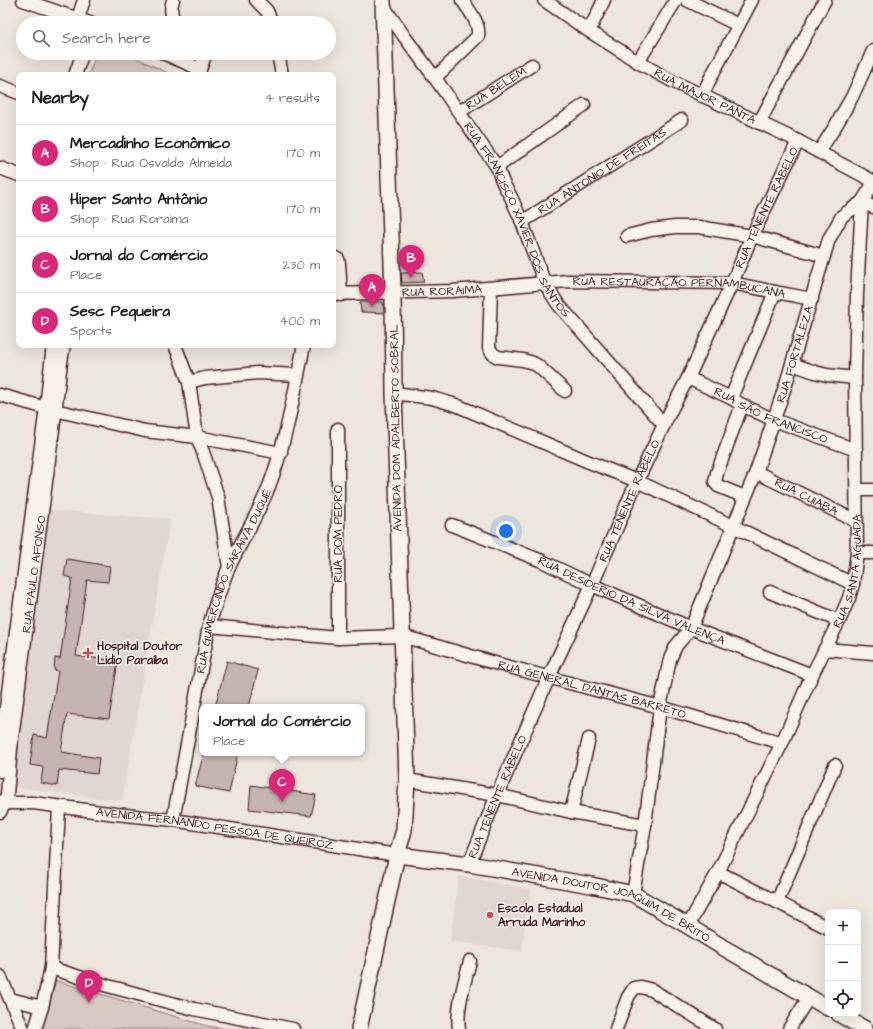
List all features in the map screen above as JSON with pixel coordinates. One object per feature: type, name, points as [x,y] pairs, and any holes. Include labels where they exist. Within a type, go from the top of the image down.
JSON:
[{"type":"main road","name":"AVENIDA DOM ADALBERTO SOBRAL","points":[[359,1029],[397,855],[404,830],[407,780],[394,393],[393,293],[382,2]]},
{"type":"main road","name":"AVENIDA DOUTOR JOAQUIM DE BRITO","points":[[397,855],[469,864],[591,885],[633,894],[825,1006]]},
{"type":"main road","points":[[843,1017],[865,1029]]},
{"type":"street","points":[[23,0],[72,16]]},
{"type":"street","points":[[79,16],[84,0]]},
{"type":"street","points":[[172,16],[170,8],[173,0]]},
{"type":"street","points":[[256,0],[267,11],[269,16]]},
{"type":"street","points":[[435,78],[478,36],[476,22],[462,0]]},
{"type":"street","name":"RUA MAJOR PANTA","points":[[544,0],[638,62],[672,81],[798,141],[873,182]]},
{"type":"street","points":[[590,31],[604,0]]},
{"type":"street","points":[[638,62],[676,0]]},
{"type":"street","points":[[687,0],[738,25]]},
{"type":"street","points":[[702,96],[711,76],[752,0]]},
{"type":"street","points":[[760,123],[825,0]]},
{"type":"street","name":"RUA FRANCISCO XAVIER DOS SANTOS","points":[[382,2],[404,36],[497,167],[522,222],[545,284],[558,304],[664,425]]},
{"type":"street","points":[[819,152],[852,97],[873,51]]},
{"type":"street","points":[[76,72],[80,60]]},
{"type":"street","points":[[176,60],[199,72],[203,60]]},
{"type":"street","points":[[279,60],[281,72]]},
{"type":"street","name":"RUA BELEM","points":[[459,112],[532,65]]},
{"type":"street","points":[[0,86],[16,92]]},
{"type":"street","points":[[497,167],[584,105]]},
{"type":"street","name":"RUA ANTONIO DE FREITAS","points":[[522,222],[682,120]]},
{"type":"street","name":"RUA TENENTE RABELO","points":[[469,864],[549,677],[592,585],[637,481],[688,378],[752,236],[798,141]]},
{"type":"street","points":[[0,168],[16,174]]},
{"type":"street","name":"RUA SANTA AGUADA","points":[[688,926],[718,872],[782,743],[812,675],[826,650],[839,621],[849,598],[853,584],[857,553],[855,378],[857,293],[862,202],[873,182]]},
{"type":"street","points":[[862,202],[873,207]]},
{"type":"street","name":"RUA FORTALEZA","points":[[633,894],[645,825],[660,707],[670,659],[676,646],[691,628],[756,472],[786,384],[830,240],[842,216],[862,202]]},
{"type":"street","points":[[627,236],[651,230],[675,227],[699,227],[752,236],[824,256]]},
{"type":"street","points":[[336,258],[338,259],[337,295]]},
{"type":"street","name":"RUA RESTAURAÇÃO PERNAMBUCANA","points":[[545,284],[568,281],[732,283],[812,299]]},
{"type":"street","name":"RUA RORAIMA","points":[[337,295],[453,291],[545,284]]},
{"type":"street","name":"RUA RORAIMA","points":[[491,288],[489,348],[493,354],[498,357],[523,360],[533,363],[565,391]]},
{"type":"street","points":[[731,398],[775,292]]},
{"type":"street","name":"RUA PAULO AFONSO","points":[[51,409],[50,363],[52,348]]},
{"type":"street","name":"RUA PAULO AFONSO","points":[[2,801],[12,738],[13,692],[45,451],[51,409],[63,348]]},
{"type":"street","points":[[176,348],[189,382],[197,437],[218,497],[229,566]]},
{"type":"street","name":"RUA GUMERCINDO SARAIVA DUQUE","points":[[173,820],[210,626],[216,604],[229,566],[260,510],[281,453],[303,348]]},
{"type":"street","points":[[792,364],[827,375],[855,378]]},
{"type":"street","points":[[189,382],[224,376],[258,373],[298,375]]},
{"type":"street","name":"RUA SÃO FRANCISCO","points":[[688,378],[774,420],[856,450]]},
{"type":"street","points":[[394,393],[432,398],[456,405],[637,481],[853,584]]},
{"type":"street","points":[[0,395],[51,409],[145,431],[197,437],[281,453]]},
{"type":"street","points":[[742,405],[717,473],[716,482],[718,486],[745,497]]},
{"type":"street","name":"RUA DOM PEDRO","points":[[338,429],[338,638]]},
{"type":"street","name":"RUA CUIABA","points":[[756,472],[856,521]]},
{"type":"street","points":[[857,490],[873,490]]},
{"type":"street","name":"RUA DESIDERIO DA SILVA VALENÇA","points":[[452,524],[542,561],[592,585],[691,628],[812,675]]},
{"type":"street","points":[[857,553],[873,553]]},
{"type":"street","points":[[770,592],[839,621]]},
{"type":"street","name":"RUA GENERAL DANTAS BARRETO","points":[[210,626],[338,638],[402,636],[498,664],[660,707],[782,743]]},
{"type":"street","points":[[826,650],[873,653]]},
{"type":"street","name":"RUA PAULO AFONSO","points":[[0,771],[4,722],[13,692]]},
{"type":"street","points":[[571,812],[589,739]]},
{"type":"street","points":[[777,902],[835,765]]},
{"type":"street","points":[[407,780],[645,825]]},
{"type":"street","name":"AVENIDA FERNANDO PESSOA DE QUEIROZ","points":[[2,801],[33,803],[173,820],[397,855]]},
{"type":"street","points":[[35,1029],[51,968],[59,807]]},
{"type":"street","points":[[718,872],[825,926]]},
{"type":"street","points":[[459,1029],[459,1010],[470,961]]},
{"type":"street","points":[[51,968],[108,986],[194,1009],[293,1029]]},
{"type":"street","points":[[0,976],[23,1029]]},
{"type":"street","points":[[616,1029],[628,997],[634,988],[641,987],[652,990],[715,1029]]},
{"type":"street","points":[[789,1029],[809,997]]},
{"type":"street","points":[[10,999],[42,1007]]},
{"type":"shaded area","points":[[94,60],[141,60],[166,72],[89,72]]},
{"type":"shaded area","name":"Hospital Doutor Lídio Paraíba","points":[[47,510],[170,519],[122,801],[12,787]]},
{"type":"shaded area","name":"Escola Estadual Arruda Marinho","points":[[459,876],[531,889],[521,951],[450,941]]},
{"type":"shaded area","points":[[54,980],[207,1026],[228,1029],[41,1029]]},
{"type":"building","points":[[422,272],[424,282],[402,283],[401,273]]},
{"type":"building","points":[[360,302],[383,302],[384,313],[361,312]]},
{"type":"building","name":"Hospital Doutor Lídio Paraíba","points":[[67,559],[110,566],[108,582],[87,580],[76,656],[118,661],[109,719],[67,714],[61,752],[99,758],[97,774],[59,770],[57,786],[41,783],[43,767],[30,765],[34,735],[47,738],[58,671],[54,670],[55,658],[60,659],[72,578],[64,576]]},
{"type":"building","points":[[227,661],[258,670],[250,704],[216,704]]},
{"type":"building","points":[[203,756],[237,756],[229,793],[195,786]]},
{"type":"building","points":[[251,785],[316,795],[311,816],[249,809]]},
{"type":"place","name":"Hiper Santo Antônio","points":[[411,278]]},
{"type":"place","name":"Mercadinho Econômico","points":[[372,307]]},
{"type":"place","name":"Hospital Doutor Lídio Paraíba","points":[[88,653]]},
{"type":"place","name":"Jornal do Comércio","points":[[282,802]]},
{"type":"place","name":"Escola Estadual Arruda Marinho","points":[[490,915]]},
{"type":"place","name":"Sesc Pequeira","points":[[89,1003]]}]
